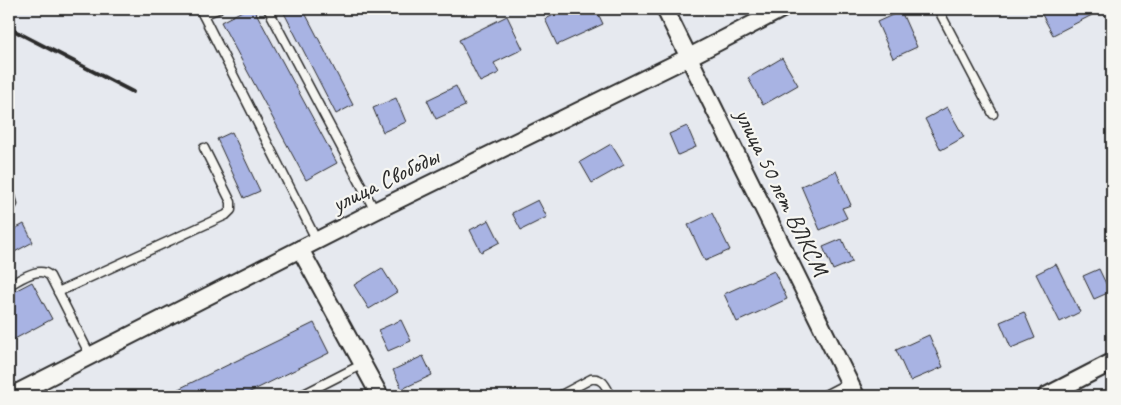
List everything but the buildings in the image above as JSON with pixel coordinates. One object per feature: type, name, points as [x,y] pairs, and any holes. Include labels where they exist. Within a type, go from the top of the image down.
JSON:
[{"type":"street","name":"улица 50 лет ВЛКСМ","points":[[665,9],[853,389]]},
{"type":"street","name":"улица Свободы","points":[[12,396],[375,211],[689,57],[782,9]]},
{"type":"street","points":[[300,249],[380,396]]},
{"type":"street","points":[[1046,396],[1112,362]]},
{"type":"lane","points":[[218,9],[202,12],[317,241]]},
{"type":"lane","points":[[268,9],[375,211]]},
{"type":"lane","points":[[938,9],[993,114]]},
{"type":"lane","points":[[58,292],[226,215],[231,210],[231,202],[204,148]]},
{"type":"lane","points":[[9,190],[13,204],[9,210]]},
{"type":"lane","points":[[9,285],[40,271],[50,276],[91,357]]},
{"type":"lane","points":[[300,396],[363,364]]},
{"type":"lane","points":[[560,396],[591,379],[597,378],[602,380],[611,396]]},
{"type":"lane","points":[[823,396],[853,389]]},
{"type":"railway","points":[[9,28],[133,92]]}]
